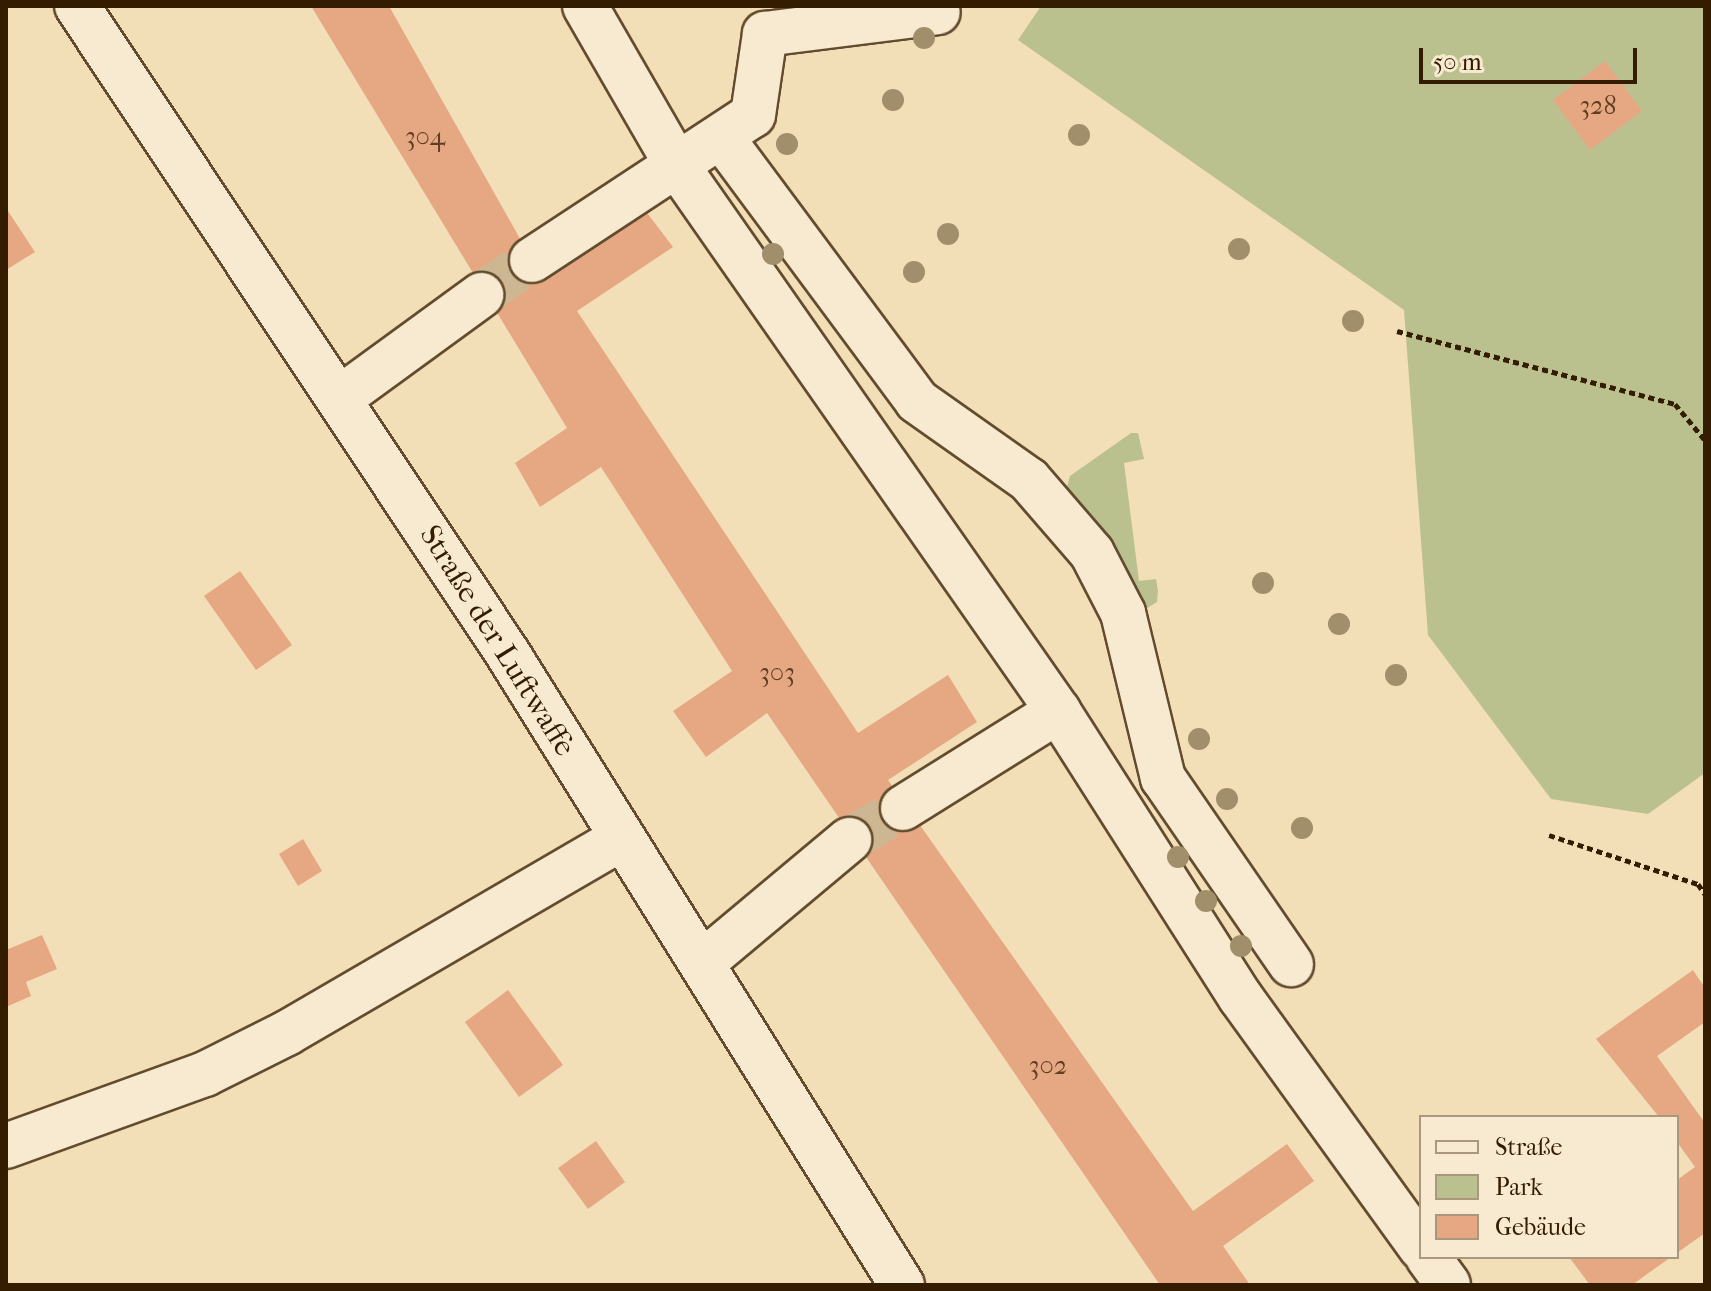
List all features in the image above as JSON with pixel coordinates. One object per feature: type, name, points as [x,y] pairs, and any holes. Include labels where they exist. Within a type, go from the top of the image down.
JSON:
[{"type":"street","name":"Straße der Luftwaffe","points":[[77,6],[340,398],[702,963],[902,1285]]},
{"type":"street","points":[[585,6],[678,167],[1058,711],[1241,998],[1419,1245]]},
{"type":"street","points":[[532,260],[753,115],[765,34],[938,12]]},
{"type":"street","points":[[722,138],[917,401],[1029,480],[1092,553],[1123,613],[1163,778],[1300,958],[1241,998]]},
{"type":"street","points":[[340,398],[481,295]]},
{"type":"street","points":[[903,808],[1058,711]]},
{"type":"street","points":[[6,1146],[205,1074],[273,1040],[620,839]]},
{"type":"street","points":[[702,963],[849,840]]},
{"type":"street","points":[[1429,1259],[1448,1285]]},
{"type":"path","points":[[1397,331],[1675,404],[1705,440]]},
{"type":"path","points":[[1549,835],[1698,884],[1705,894]]},
{"type":"green space","points":[[1041,6],[1705,6],[1705,773],[1648,814],[1551,799],[1428,635],[1404,310],[1018,40]]},
{"type":"green space","points":[[1131,433],[1138,433],[1144,459],[1124,463],[1139,581],[1156,579],[1158,591],[1157,602],[1144,610],[1064,497],[1070,476]]},
{"type":"building","points":[[311,6],[389,6],[532,260],[641,205],[673,247],[577,311],[858,733],[948,675],[977,722],[888,780],[1193,1211],[1287,1144],[1314,1181],[1223,1246],[1250,1285],[1160,1285],[767,713],[706,757],[673,711],[732,671],[601,467],[540,507],[515,463],[567,428]]},
{"type":"building","points":[[1605,61],[1642,111],[1590,150],[1553,100]]},
{"type":"building","points":[[6,208],[35,252],[6,270]]},
{"type":"building","points":[[240,571],[292,645],[256,670],[204,596]]},
{"type":"building","points":[[303,839],[322,871],[298,886],[279,854]]},
{"type":"building","points":[[42,935],[57,969],[26,982],[31,996],[6,1007],[6,950]]},
{"type":"building","points":[[1693,970],[1705,988],[1705,1022],[1657,1056],[1705,1123],[1705,1233],[1679,1252],[1679,1179],[1695,1167],[1679,1145],[1679,1115],[1657,1115],[1596,1039]]},
{"type":"building","points":[[508,990],[563,1065],[519,1097],[465,1022]]},
{"type":"building","points":[[596,1141],[625,1182],[588,1209],[558,1168]]},
{"type":"building","points":[[1570,1259],[1668,1259],[1632,1285],[1590,1285]]},
{"type":"tunnel","points":[[481,295],[532,260]]},
{"type":"tunnel","points":[[849,840],[903,808]]}]
